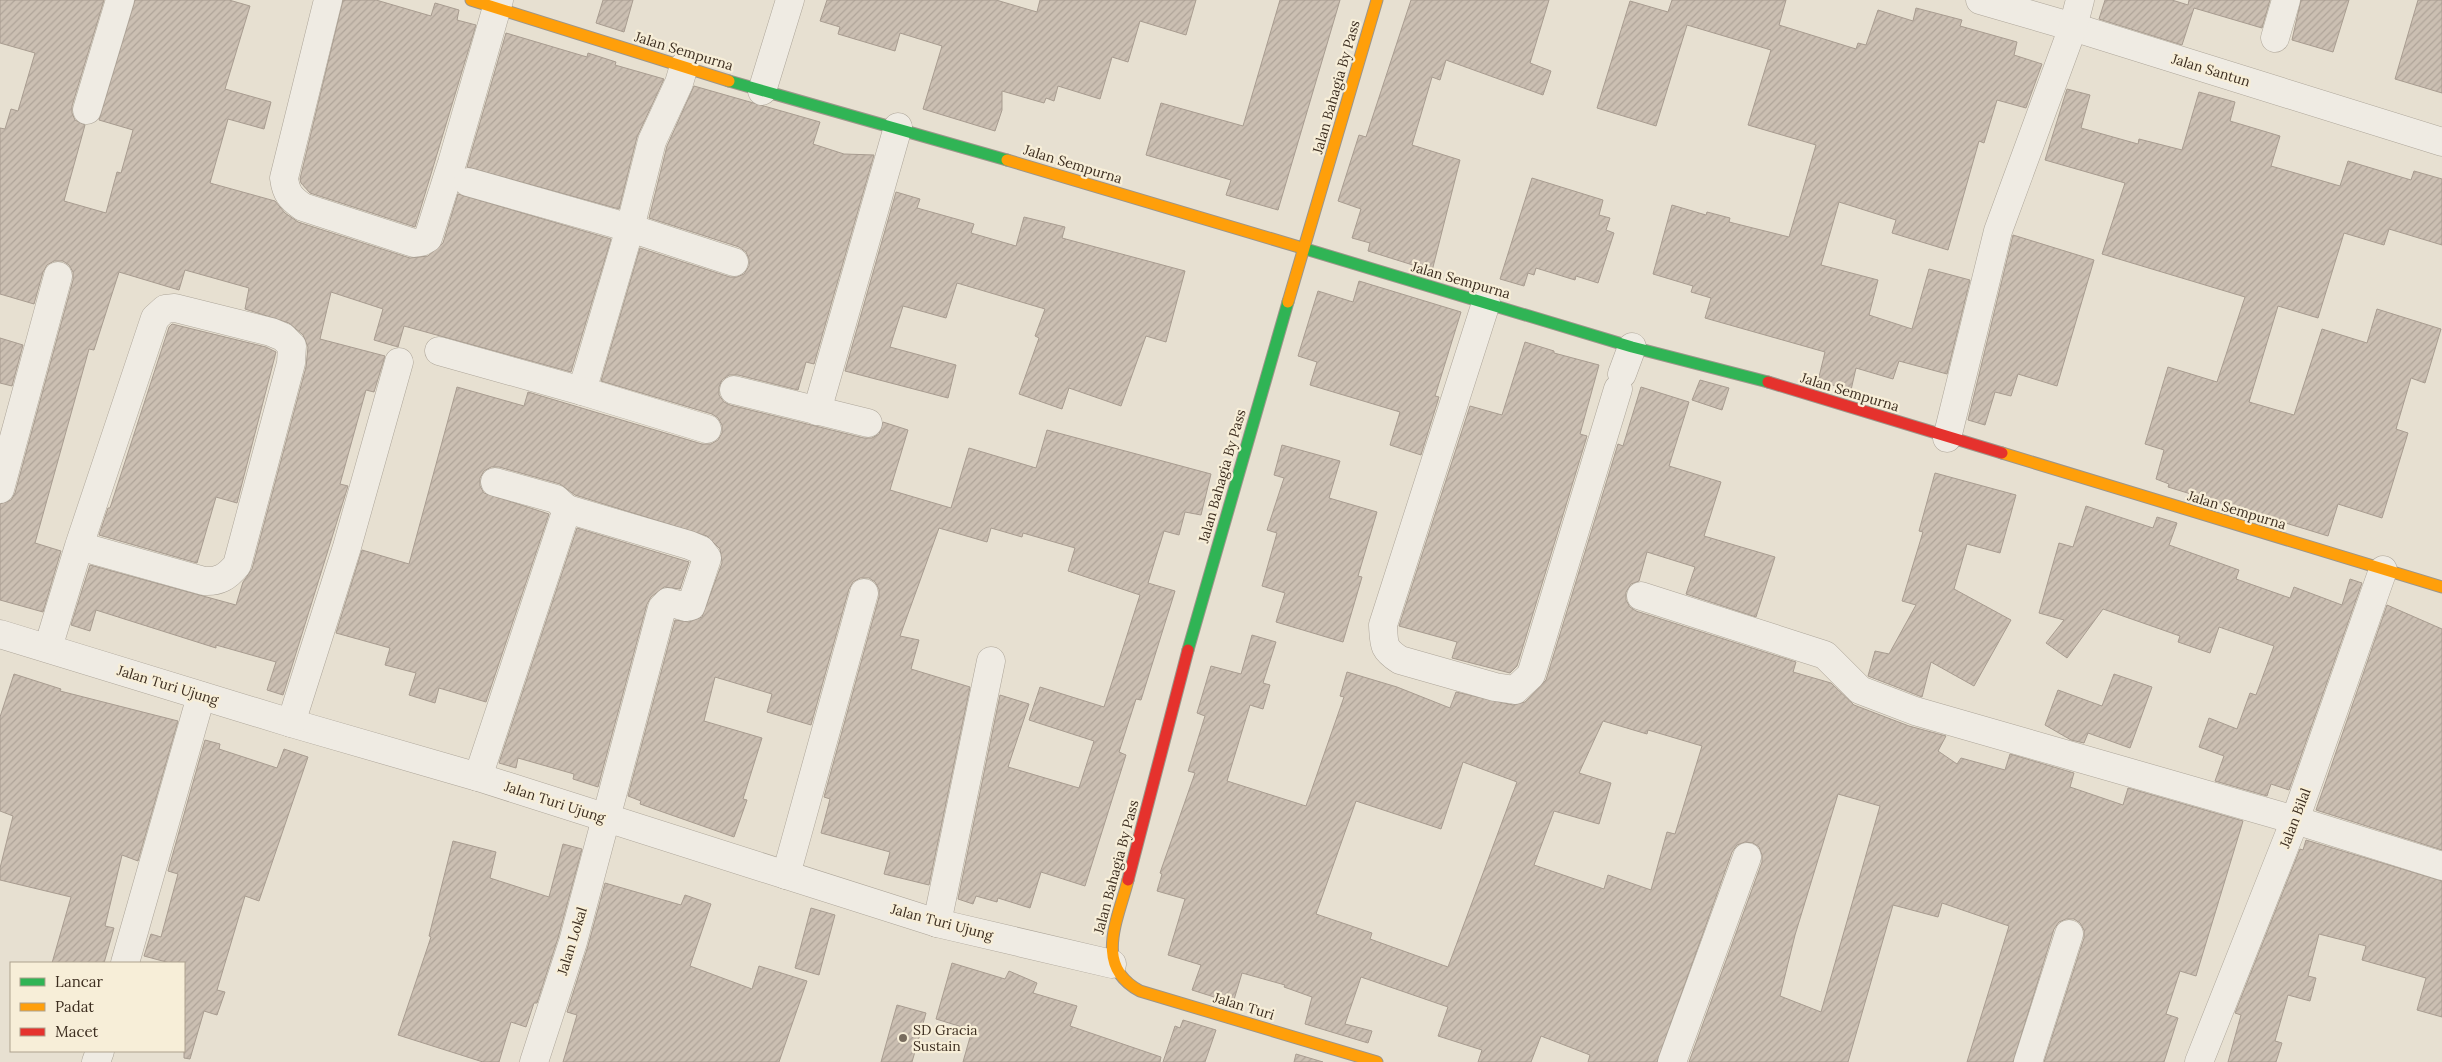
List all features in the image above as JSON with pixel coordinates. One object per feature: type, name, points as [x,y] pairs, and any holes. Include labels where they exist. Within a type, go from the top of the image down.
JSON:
[{"type":"street","points":[[87,110],[120,0]]},
{"type":"street","points":[[328,0],[284,178],[286,190],[290,198],[303,207],[414,243],[428,238],[452,164],[489,2]]},
{"type":"street","points":[[762,91],[790,0]]},
{"type":"street","name":"Jalan Bahagia By Pass","points":[[1112,964],[1111,946],[1200,604],[1378,0]]},
{"type":"street","name":"Jalan Santun","points":[[1980,0],[2073,27],[2442,142]]},
{"type":"street","points":[[1947,438],[1998,231],[2073,27],[2080,0]]},
{"type":"street","points":[[2274,38],[2286,0]]},
{"type":"street","name":"Jalan Sempurna","points":[[489,2],[762,91],[898,127],[1632,348],[1747,376],[2442,587]]},
{"type":"street","points":[[582,391],[630,228],[652,141],[679,83],[684,66]]},
{"type":"street","points":[[817,411],[898,127]]},
{"type":"street","points":[[468,182],[630,228],[734,262]]},
{"type":"street","points":[[0,489],[58,276]]},
{"type":"street","points":[[1486,303],[1383,625],[1384,644],[1388,652],[1400,660],[1495,687],[1515,690],[1531,675],[1632,348]]},
{"type":"street","points":[[48,648],[79,546],[155,318],[165,309],[175,308],[271,332],[283,337],[292,346],[291,363],[237,565],[228,576],[216,582],[204,581],[79,546]]},
{"type":"street","points":[[439,351],[582,391],[707,429]]},
{"type":"street","points":[[291,723],[347,547],[399,362]]},
{"type":"street","points":[[734,390],[868,423]]},
{"type":"street","points":[[478,777],[567,509],[556,499],[495,482]]},
{"type":"street","name":"Jalan Lokal","points":[[534,1062],[574,942],[662,608],[668,602],[686,607],[691,606],[707,558],[701,550],[689,545],[567,509]]},
{"type":"street","name":"Jalan Bilal","points":[[2199,1062],[2296,820],[2383,570]]},
{"type":"street","points":[[786,875],[864,593]]},
{"type":"street","points":[[1641,596],[1825,655],[1860,690],[1915,711],[2296,820],[2442,866]]},
{"type":"street","name":"Jalan Turi Ujung","points":[[0,634],[291,723],[478,777],[937,923],[1112,964]]},
{"type":"street","points":[[937,923],[991,661]]},
{"type":"street","points":[[125,962],[201,696]]},
{"type":"street","points":[[1672,1062],[1747,857]]},
{"type":"street","points":[[2028,1062],[2069,934]]},
{"type":"street","name":"Jalan Turi","points":[[1112,964],[1120,977],[1130,986],[1140,991],[1377,1062]]},
{"type":"building","points":[[0,0],[104,0],[72,106],[75,120],[85,125],[64,201],[106,213],[117,172],[121,173],[133,130],[99,120],[135,0],[229,0],[250,6],[225,89],[271,102],[264,129],[228,119],[210,183],[275,201],[285,213],[298,222],[410,258],[428,256],[443,243],[458,194],[611,239],[571,372],[404,326],[398,347],[374,340],[383,309],[331,292],[320,339],[385,356],[374,392],[366,390],[340,484],[348,486],[283,695],[267,690],[276,662],[216,645],[216,648],[96,610],[90,631],[71,625],[90,565],[236,605],[243,582],[252,569],[306,367],[308,347],[303,335],[289,323],[245,309],[249,288],[185,270],[179,290],[119,272],[94,350],[89,349],[35,543],[61,551],[43,612],[0,600],[0,504],[11,500],[15,493],[73,280],[73,272],[69,265],[63,261],[54,261],[47,265],[43,272],[34,304],[0,294],[0,128],[5,129],[11,109],[18,111],[35,53],[0,43]]},
{"type":"building","points":[[343,0],[376,0],[431,16],[435,3],[459,10],[457,20],[476,25],[415,227],[310,193],[301,183],[300,179]]},
{"type":"building","points":[[603,0],[633,0],[624,32],[596,23]]},
{"type":"building","points":[[827,0],[996,0],[1037,12],[1040,0],[1196,0],[1186,35],[1140,21],[1128,62],[1112,57],[1100,99],[1058,86],[1054,101],[1046,98],[1044,103],[1002,91],[1002,110],[995,131],[923,109],[942,46],[900,33],[895,51],[838,34],[840,27],[820,21]]},
{"type":"building","points":[[1280,0],[1340,0],[1278,210],[1226,195],[1231,180],[1146,155],[1161,103],[1243,126]]},
{"type":"building","points":[[1411,0],[1549,0],[1530,63],[1551,71],[1543,95],[1446,60],[1440,80],[1432,77],[1412,145],[1460,160],[1432,271],[1368,251],[1370,243],[1352,238],[1361,209],[1338,201],[1359,135],[1366,137]]},
{"type":"building","points":[[1672,0],[1786,0],[1779,25],[1856,49],[1858,43],[1866,45],[1878,10],[1913,21],[1916,8],[1962,20],[1960,26],[2017,42],[2014,55],[2042,64],[2026,108],[1997,100],[1984,143],[1979,141],[1948,250],[1892,233],[1896,220],[1839,202],[1821,265],[1878,280],[1869,315],[1912,329],[1929,269],[1970,280],[1947,374],[1899,361],[1893,379],[1856,368],[1851,390],[1818,381],[1825,352],[1705,318],[1711,298],[1691,292],[1693,286],[1653,274],[1672,205],[1706,215],[1707,212],[1730,218],[1729,222],[1789,237],[1816,145],[1748,125],[1771,50],[1687,25],[1656,126],[1597,108],[1630,1],[1668,12]]},
{"type":"building","points":[[2105,0],[2172,0],[2188,5],[2189,0],[2270,0],[2262,28],[2194,8],[2182,45],[2099,19]]},
{"type":"building","points":[[2301,0],[2349,0],[2333,52],[2292,40]]},
{"type":"building","points":[[2418,0],[2442,0],[2442,93],[2395,79]]},
{"type":"building","points":[[506,33],[587,57],[588,53],[616,62],[615,65],[664,79],[637,137],[619,209],[467,167]]},
{"type":"building","points":[[694,86],[820,122],[813,144],[844,154],[874,155],[814,364],[806,362],[798,390],[738,375],[729,375],[722,380],[719,387],[719,395],[724,402],[864,438],[872,438],[879,434],[883,422],[908,430],[890,490],[951,508],[969,448],[1036,468],[1047,430],[1211,474],[1201,515],[1185,512],[1179,535],[1164,531],[1148,583],[1175,591],[1141,700],[1136,699],[1119,752],[1126,755],[1085,886],[1041,872],[1030,908],[998,898],[997,902],[976,896],[973,904],[958,899],[1000,695],[1029,704],[1008,767],[1079,788],[1094,741],[1029,720],[1040,687],[1104,707],[1140,595],[1068,571],[1075,548],[1023,533],[1022,537],[991,528],[987,542],[939,528],[900,636],[919,640],[911,669],[970,687],[929,885],[884,874],[890,852],[821,833],[830,799],[824,797],[879,597],[879,589],[875,582],[869,578],[860,578],[853,582],[849,589],[811,725],[767,712],[772,694],[715,677],[704,721],[762,738],[743,799],[747,800],[734,837],[640,804],[641,801],[628,796],[675,620],[689,622],[702,617],[722,563],[720,549],[707,536],[575,495],[560,484],[499,467],[491,467],[484,471],[480,478],[480,486],[484,493],[549,514],[486,702],[439,688],[435,703],[409,695],[416,673],[385,665],[390,648],[336,633],[362,550],[409,564],[457,387],[524,406],[528,392],[702,444],[711,444],[718,440],[722,433],[722,425],[718,418],[712,414],[601,381],[640,248],[730,277],[744,274],[749,266],[746,252],[739,247],[649,218],[667,146]]},
{"type":"building","points":[[2067,89],[2090,95],[2081,128],[2138,144],[2139,139],[2182,150],[2199,92],[2235,102],[2230,121],[2280,136],[2271,166],[2340,186],[2348,161],[2411,180],[2414,171],[2442,179],[2442,245],[2389,229],[2384,245],[2344,233],[2318,318],[2278,306],[2249,402],[2294,415],[2322,329],[2367,343],[2377,309],[2441,329],[2425,383],[2411,378],[2396,429],[2408,433],[2382,518],[2338,504],[2328,536],[2168,487],[2169,484],[2156,479],[2164,450],[2145,444],[2168,367],[2217,382],[2245,297],[2102,254],[2125,183],[2045,160]]},
{"type":"building","points":[[1532,178],[1603,200],[1599,215],[1610,218],[1606,230],[1614,233],[1598,283],[1576,276],[1575,280],[1536,268],[1534,275],[1528,273],[1524,286],[1500,279]]},
{"type":"building","points":[[896,192],[920,199],[917,208],[974,224],[971,233],[1016,246],[1024,217],[1065,227],[1062,238],[1185,271],[1166,342],[1146,336],[1121,406],[1069,388],[1062,409],[1019,394],[1039,338],[1035,336],[1045,309],[957,283],[946,318],[903,306],[890,347],[956,365],[948,398],[845,371]]},
{"type":"building","points":[[2013,235],[2094,260],[2057,386],[2018,374],[2011,396],[1995,392],[1985,425],[1968,420]]},
{"type":"building","points":[[1359,281],[1461,312],[1435,396],[1439,397],[1421,455],[1390,445],[1400,412],[1310,385],[1317,362],[1298,356],[1318,291],[1353,302]]},
{"type":"building","points":[[172,324],[266,347],[276,352],[237,503],[216,497],[197,563],[99,535],[108,508],[110,508],[169,327]]},
{"type":"building","points":[[0,338],[23,345],[12,386],[0,383]]},
{"type":"building","points":[[1525,342],[1554,351],[1554,353],[1599,365],[1580,434],[1587,436],[1517,666],[1510,673],[1452,658],[1457,642],[1399,626],[1470,406],[1502,415]]},
{"type":"building","points":[[1700,380],[1729,388],[1722,410],[1692,400]]},
{"type":"building","points":[[1641,387],[1689,402],[1669,466],[1721,482],[1704,536],[1775,557],[1756,617],[1686,594],[1695,567],[1647,552],[1639,581],[1631,584],[1626,592],[1626,600],[1630,607],[1636,611],[1796,662],[1793,672],[1831,683],[1854,705],[1909,726],[1946,736],[1938,751],[1957,764],[1961,758],[2005,770],[2010,754],[2074,773],[2070,787],[2123,805],[2128,788],[2243,821],[2196,976],[2180,971],[2166,1014],[2178,1018],[2164,1062],[2044,1062],[2084,938],[2084,930],[2080,923],[2074,919],[2066,919],[2059,922],[2054,929],[2013,1062],[1967,1062],[2009,926],[1942,903],[1938,917],[1893,905],[1848,1062],[1689,1062],[1762,862],[1759,847],[1753,843],[1745,842],[1737,845],[1732,852],[1657,1062],[1588,1062],[1590,1055],[1541,1036],[1531,1062],[1478,1062],[1482,1050],[1438,1036],[1448,1007],[1361,977],[1345,1024],[1372,1031],[1368,1043],[1305,1024],[1312,997],[1284,987],[1285,985],[1242,973],[1233,1003],[1192,990],[1201,965],[1168,955],[1185,899],[1157,891],[1162,874],[1160,873],[1195,773],[1188,771],[1205,716],[1197,713],[1211,666],[1241,674],[1252,635],[1276,642],[1263,683],[1270,685],[1263,709],[1250,705],[1227,781],[1306,806],[1344,697],[1340,696],[1347,672],[1397,687],[1450,708],[1456,692],[1513,705],[1525,702],[1546,680],[1618,444],[1623,446]],"holes":[[[1603,721],[1647,734],[1648,730],[1702,746],[1675,834],[1667,832],[1651,890],[1608,875],[1604,889],[1534,865],[1554,811],[1599,824],[1611,783],[1579,773]],[[1463,762],[1517,782],[1448,967],[1370,939],[1372,933],[1316,914],[1356,801],[1441,829]],[[1838,794],[1880,806],[1821,1012],[1780,996],[1795,935]]]},
{"type":"building","points":[[1282,445],[1340,461],[1329,498],[1377,512],[1358,576],[1362,577],[1343,642],[1276,622],[1285,593],[1262,586],[1277,533],[1267,530],[1284,478],[1274,475]]},
{"type":"building","points":[[1935,473],[2016,495],[2000,553],[1967,544],[1954,589],[2011,620],[1974,686],[1931,662],[1922,697],[1868,676],[1875,651],[1889,654],[1916,605],[1902,601],[1923,532],[1919,531]]},
{"type":"building","points":[[2086,506],[2153,528],[2157,517],[2177,523],[2169,545],[2239,570],[2236,579],[2290,598],[2294,587],[2342,605],[2350,579],[2362,583],[2289,790],[2271,784],[2267,796],[2215,781],[2224,756],[2199,747],[2209,718],[2237,729],[2250,693],[2256,695],[2274,646],[2219,627],[2210,653],[2178,642],[2180,636],[2103,609],[2067,658],[2046,643],[2064,620],[2039,613],[2059,543],[2073,547]]},
{"type":"building","points":[[577,528],[689,562],[680,589],[664,587],[651,597],[647,604],[598,787],[573,779],[574,774],[518,758],[516,768],[499,763]]},
{"type":"building","points":[[2387,605],[2442,629],[2442,850],[2316,810]]},
{"type":"building","points":[[14,674],[61,689],[60,691],[178,721],[138,861],[122,855],[105,926],[114,928],[104,962],[52,962],[71,897],[0,880],[0,868],[13,816],[0,811],[0,717]]},
{"type":"building","points":[[2114,674],[2152,687],[2130,748],[2088,733],[2084,743],[2071,740],[2045,725],[2058,690],[2102,706]]},
{"type":"building","points":[[205,740],[220,744],[219,749],[277,768],[284,749],[308,757],[259,901],[245,896],[217,990],[225,992],[217,1015],[204,1011],[190,1059],[184,1058],[185,962],[166,962],[144,956],[151,934],[161,937],[178,874],[168,871]]},
{"type":"building","points":[[2306,840],[2442,881],[2442,1017],[2417,1010],[2426,978],[2362,960],[2366,946],[2319,934],[2308,976],[2316,978],[2310,1001],[2288,995],[2275,1041],[2282,1043],[2276,1062],[2228,1062],[2241,1015],[2235,1013],[2300,849],[2303,850]]},
{"type":"building","points":[[453,841],[496,852],[490,878],[549,897],[563,844],[582,849],[558,938],[537,1003],[534,1003],[526,1027],[511,1022],[499,1062],[483,1062],[398,1035],[431,937],[429,936]]},
{"type":"building","points":[[605,883],[681,905],[685,895],[711,904],[690,966],[752,989],[759,966],[807,981],[779,1062],[563,1062],[577,1015],[567,1012]]},
{"type":"building","points":[[811,908],[835,915],[819,975],[795,968]]},
{"type":"building","points":[[952,963],[1005,979],[1009,971],[1037,983],[1033,993],[1077,1006],[1070,1026],[1161,1057],[1160,1062],[963,1062],[972,1030],[936,1019]]},
{"type":"building","name":"SD Gracia Sustain","points":[[897,1005],[926,1013],[912,1062],[881,1062]]},
{"type":"building","points":[[1183,1020],[1216,1030],[1205,1062],[1163,1062],[1175,1026],[1180,1028]]},
{"type":"building","points":[[1296,1054],[1323,1062],[1294,1062]]},
{"type":"traffic: fast","points":[[729,81],[1007,160]]},
{"type":"traffic: fast","points":[[1299,247],[1632,347],[1768,382]]},
{"type":"traffic: fast","points":[[1188,650],[1288,302]]},
{"type":"traffic: slow","points":[[471,0],[729,81]]},
{"type":"traffic: slow","points":[[1288,302],[1377,0]]},
{"type":"traffic: slow","points":[[1007,160],[1299,247]]},
{"type":"traffic: slow","points":[[2002,453],[2442,587]]},
{"type":"traffic: slow","points":[[1128,880],[1115,926],[1113,941],[1113,955],[1117,969],[1126,981],[1140,991],[1377,1062]]},
{"type":"traffic: jam","points":[[1768,382],[2002,453]]},
{"type":"traffic: jam","points":[[1128,880],[1188,650]]},
{"type":"place","name":"SD Gracia Sustain","points":[[903,1038]]}]
